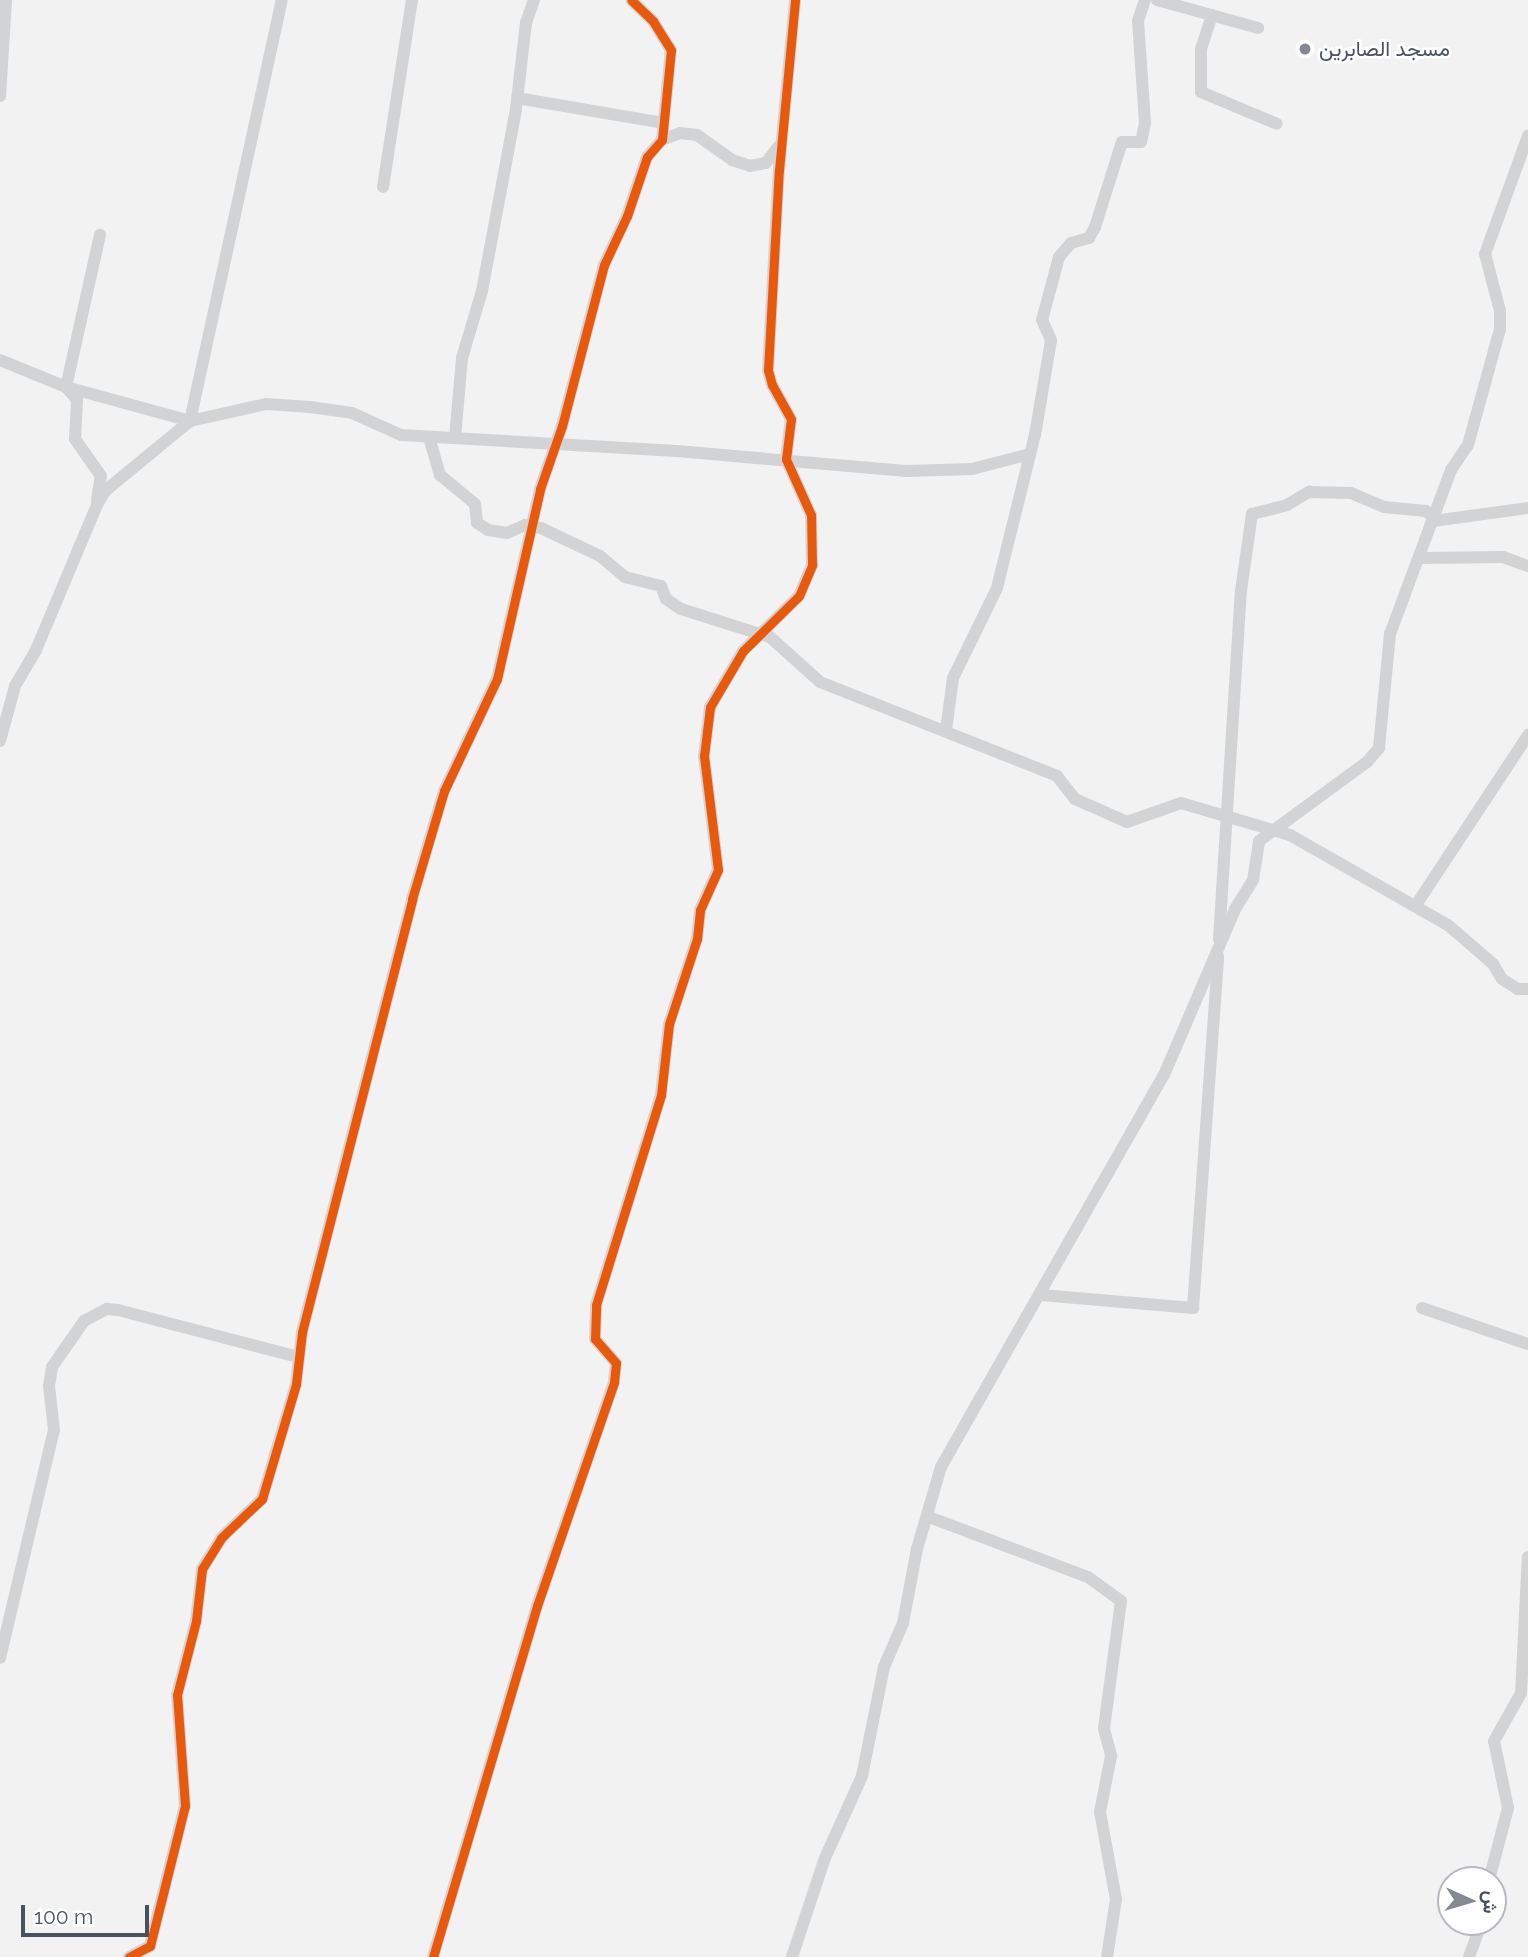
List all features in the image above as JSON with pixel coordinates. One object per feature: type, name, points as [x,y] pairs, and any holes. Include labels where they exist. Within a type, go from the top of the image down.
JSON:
[{"type":"street","points":[[0,96],[6,0]]},
{"type":"street","points":[[190,421],[282,0]]},
{"type":"street","points":[[383,187],[412,0]]},
{"type":"street","points":[[455,438],[462,358],[482,291],[517,98],[526,23],[534,0]]},
{"type":"street","points":[[631,0],[653,21],[671,50],[662,140]]},
{"type":"street","points":[[433,1957],[537,1606],[614,1381],[616,1363],[594,1339],[596,1305],[658,1107],[669,1024],[697,939],[700,910],[718,870],[704,739],[710,707],[743,651],[799,596],[811,565],[813,522],[786,459],[791,419],[772,385],[768,370],[779,170],[786,124],[794,0]]},
{"type":"street","points":[[946,730],[953,678],[997,588],[1030,454],[1051,340],[1042,320],[1059,257],[1071,243],[1089,238],[1122,142],[1141,142],[1145,123],[1138,21],[1145,0]]},
{"type":"street","points":[[1157,0],[1258,28]]},
{"type":"street","points":[[1212,15],[1201,49],[1201,92],[1277,124]]},
{"type":"street","points":[[517,98],[663,123]]},
{"type":"street","points":[[129,1957],[150,1946],[185,1806],[177,1695],[194,1628],[202,1569],[221,1538],[262,1499],[296,1384],[298,1357],[412,899],[444,791],[497,679],[532,524],[604,265],[627,216],[647,157],[662,140],[680,134],[697,135],[732,160],[759,165],[772,158],[786,124]]},
{"type":"street","points":[[792,1957],[825,1858],[862,1776],[884,1667],[903,1623],[917,1549],[929,1517],[941,1467],[1041,1296],[1164,1075],[1219,946],[1254,880],[1257,845],[1270,828],[1375,754],[1391,634],[1422,558],[1451,470],[1468,445],[1500,330],[1500,311],[1485,254],[1528,136]]},
{"type":"street","points":[[66,387],[100,235]]},
{"type":"street","points":[[0,360],[66,387],[190,421]]},
{"type":"street","points":[[66,387],[77,400],[75,439],[101,476],[97,505]]},
{"type":"street","points":[[0,741],[15,686],[36,650],[105,491],[190,421],[266,404],[343,411],[401,435],[786,459],[939,473],[1030,454]]},
{"type":"street","points":[[429,437],[440,474],[475,504],[477,523],[507,533],[532,524],[600,556],[625,577],[661,586],[666,599],[681,609],[761,634],[779,644],[820,682],[1057,776],[1076,799],[1127,822],[1181,803],[1270,828],[1304,842],[1448,925],[1493,964],[1502,979],[1518,989],[1528,989]]},
{"type":"street","points":[[1041,1296],[1193,1308],[1219,946],[1224,814],[1244,551],[1252,514],[1287,505],[1309,492],[1351,493],[1384,507],[1426,512],[1433,520]]},
{"type":"street","points":[[1433,520],[1528,508]]},
{"type":"street","points":[[1422,558],[1503,558],[1528,566]]},
{"type":"street","points":[[1416,905],[1528,735]]},
{"type":"street","points":[[1422,1308],[1528,1343]]},
{"type":"street","points":[[0,1658],[54,1430],[49,1385],[52,1367],[85,1321],[107,1309],[117,1310],[298,1357]]},
{"type":"street","points":[[929,1517],[1088,1577],[1121,1601],[1104,1729],[1111,1756],[1100,1812],[1115,1899],[1107,1957]]},
{"type":"street","points":[[1493,1866],[1508,1808],[1494,1741],[1521,1693],[1528,1557]]},
{"type":"street","points":[[1469,1957],[1477,1936]]},
{"type":"cycle path","points":[[129,1957],[150,1946],[185,1806],[177,1695],[196,1621],[202,1569],[221,1538],[262,1499],[296,1384],[302,1332],[412,899],[444,791],[497,679],[540,489],[562,426],[604,265],[627,216],[647,157],[662,140],[671,50],[653,21],[631,0]]},
{"type":"cycle path","points":[[433,1957],[537,1606],[614,1382],[616,1363],[595,1339],[596,1305],[661,1095],[669,1024],[697,939],[700,910],[718,870],[704,756],[710,707],[743,651],[799,596],[812,565],[811,515],[786,459],[791,419],[772,385],[768,370],[779,170],[795,0]]},
{"type":"place","name":"مسجد الصابرين","points":[[1305,49]]}]
